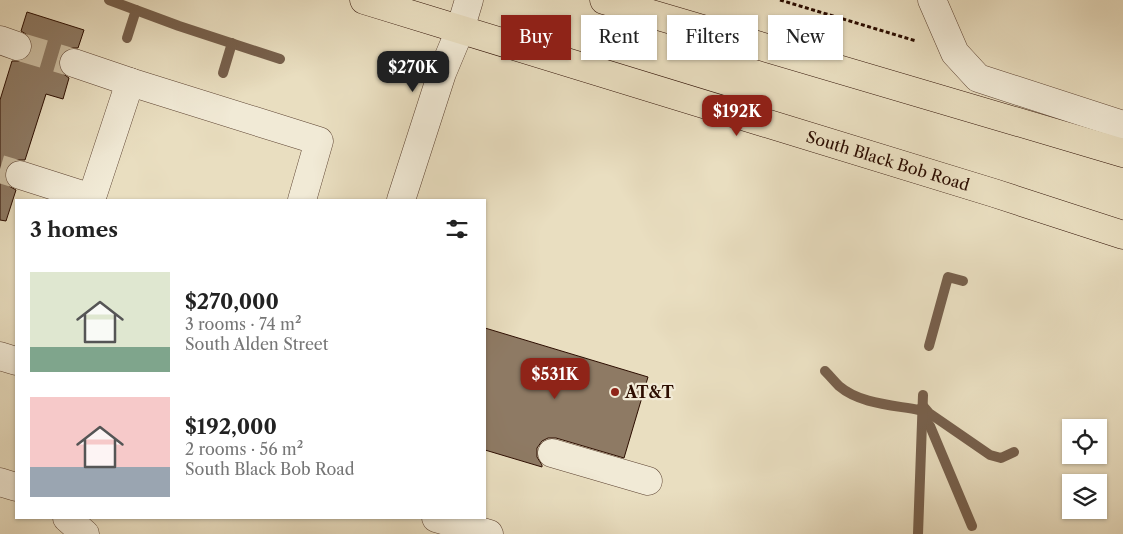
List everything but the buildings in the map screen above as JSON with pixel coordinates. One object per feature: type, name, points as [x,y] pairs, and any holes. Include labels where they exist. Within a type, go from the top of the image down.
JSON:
[{"type":"main road","name":"South Black Bob Road","points":[[364,0],[984,190],[1123,235]]},
{"type":"main road","points":[[604,0],[1123,152]]},
{"type":"street","points":[[401,199],[442,73],[460,30],[469,0]]},
{"type":"street","points":[[932,0],[955,54],[978,78],[1123,124]]},
{"type":"street","points":[[74,63],[319,141],[302,199]]},
{"type":"street","points":[[20,175],[92,199],[130,82]]},
{"type":"street","points":[[0,356],[15,361]]},
{"type":"street","points":[[552,453],[648,481]]},
{"type":"street","points":[[0,482],[15,487]]},
{"type":"street","points":[[68,519],[85,534]]},
{"type":"street","points":[[439,519],[489,534]]},
{"type":"path","points":[[780,0],[921,43]]},
{"type":"waterway","points":[[109,0],[179,26],[280,59]]},
{"type":"waterway","points":[[127,38],[136,10]]},
{"type":"waterway","points":[[223,73],[232,43]]},
{"type":"waterway","points":[[929,346],[948,277],[963,281]]},
{"type":"waterway","points":[[825,371],[839,386],[857,397],[877,403],[919,410],[923,406],[929,413],[990,455],[1001,458],[1014,452]]},
{"type":"waterway","points":[[918,534],[923,395]]},
{"type":"waterway","points":[[923,416],[930,426],[972,526]]},
{"type":"tunnel","points":[[17,46],[74,63]]},
{"type":"tunnel","points":[[0,169],[20,175]]},
{"type":"place","name":"AT&T","points":[[615,392]]}]
